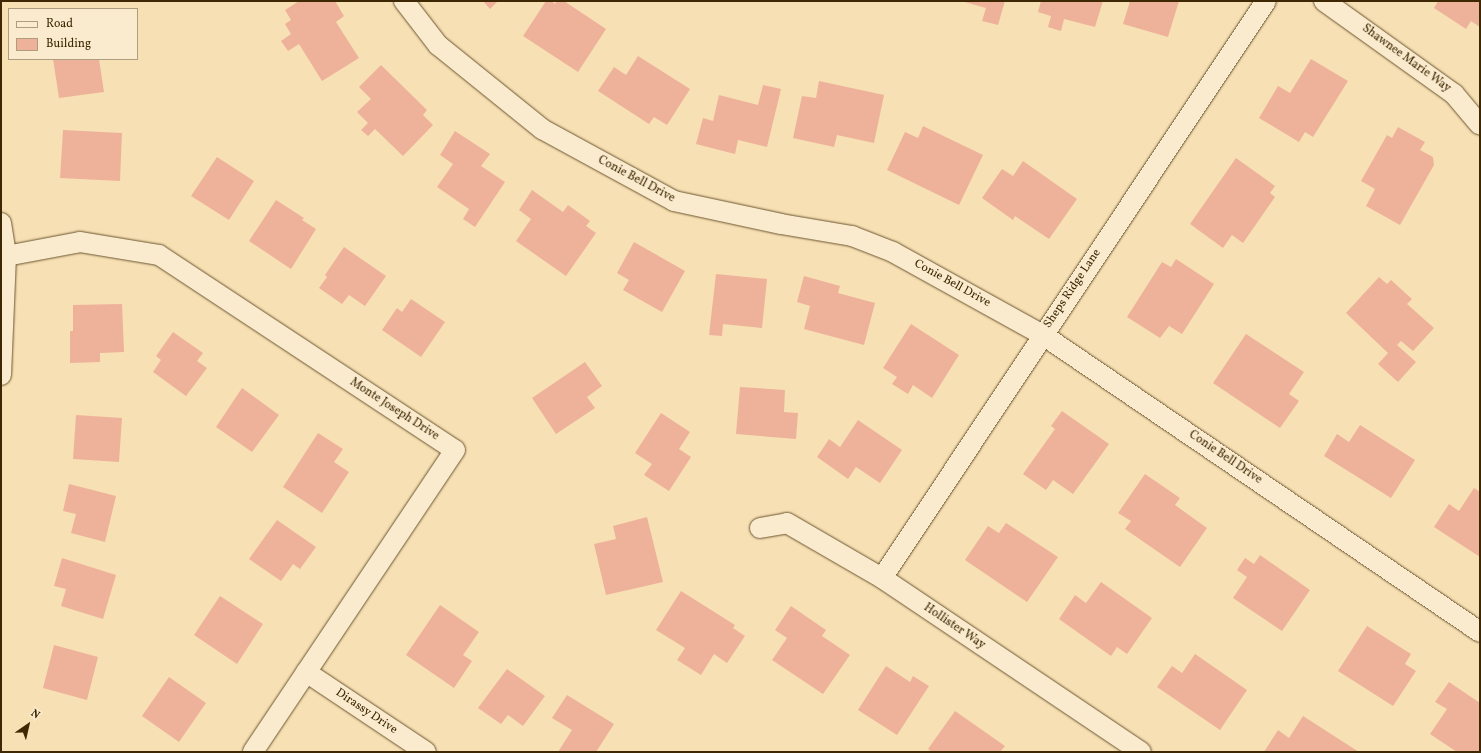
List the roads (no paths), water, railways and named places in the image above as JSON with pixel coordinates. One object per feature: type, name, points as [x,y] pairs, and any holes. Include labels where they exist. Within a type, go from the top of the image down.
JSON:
[{"type":"street","name":"Conie Bell Drive","points":[[404,1],[438,45],[542,128],[674,201],[781,224],[852,236],[894,252],[1043,335],[1480,632]]},
{"type":"street","name":"Sheps Ridge Lane","points":[[882,578],[1266,1]]},
{"type":"street","name":"Shawnee Marie Way","points":[[1324,1],[1454,94],[1480,125]]},
{"type":"street","points":[[1,223],[6,256],[1,375]]},
{"type":"street","name":"Monte Joseph Drive","points":[[6,256],[80,242],[159,255],[455,450],[253,752]]},
{"type":"street","name":"Hollister Way","points":[[760,528],[788,523],[882,578],[1141,752]]},
{"type":"street","name":"Dirassy Drive","points":[[306,672],[426,752]]}]
